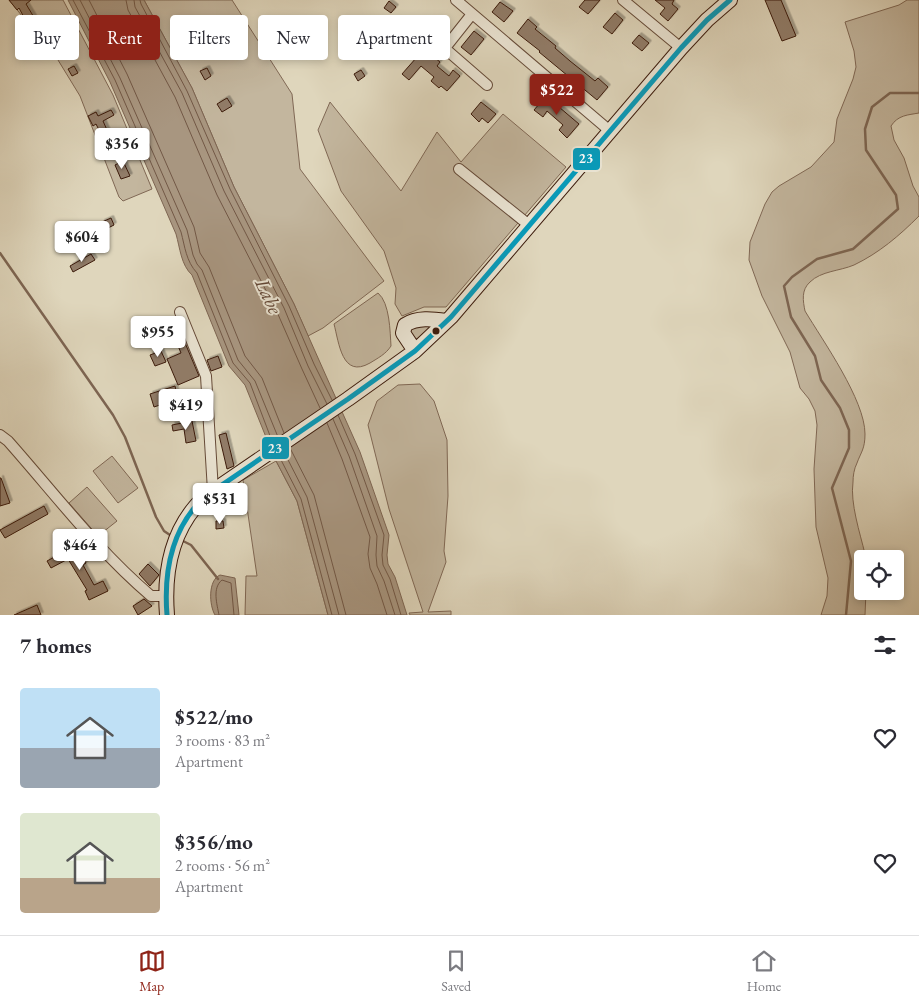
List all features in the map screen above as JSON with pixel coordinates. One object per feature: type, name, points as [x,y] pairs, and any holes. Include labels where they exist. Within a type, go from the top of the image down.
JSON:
[{"type":"street","points":[[456,0],[610,131]]},
{"type":"street","points":[[623,0],[681,48]]},
{"type":"street","points":[[167,615],[167,574],[172,553],[182,526],[196,506],[213,491],[415,351],[446,321],[681,48],[707,20],[730,0]]},
{"type":"street","points":[[450,42],[472,14]]},
{"type":"street","points":[[450,52],[487,85]]},
{"type":"street","points":[[458,169],[529,226]]},
{"type":"street","points":[[180,312],[206,376],[213,491]]},
{"type":"street","points":[[415,351],[403,333],[405,325],[432,318],[446,321]]},
{"type":"street","points":[[0,435],[8,441],[120,569],[151,596],[166,596]]},
{"type":"shaded area","points":[[9,0],[63,0],[71,15],[21,15]]},
{"type":"shaded area","points":[[144,0],[232,0],[242,15],[170,15],[170,48],[160,29],[160,15],[152,15]]},
{"type":"shaded area","points":[[907,0],[919,0],[919,113],[900,118],[891,126],[894,140],[904,158],[913,186],[919,197],[919,216],[872,255],[849,267],[814,278],[805,288],[803,296],[805,311],[851,388],[863,420],[865,434],[864,447],[854,470],[852,490],[856,518],[864,550],[854,550],[854,600],[866,600],[865,615],[821,615],[827,596],[828,578],[816,527],[814,469],[817,425],[815,411],[809,399],[800,388],[790,352],[762,296],[749,260],[750,242],[765,204],[772,192],[811,167],[834,142],[837,119],[856,67],[854,51],[845,22],[899,5]]},
{"type":"shaded area","points":[[248,25],[258,41],[258,60],[270,60],[292,94],[300,169],[384,281],[323,328],[308,336],[294,304],[234,187],[192,88],[177,60],[248,60]]},
{"type":"shaded area","points":[[79,30],[89,49],[89,60],[95,60],[113,95],[152,189],[123,201],[119,197],[80,96],[58,60],[79,60]]},
{"type":"shaded area","points":[[330,102],[401,191],[437,132],[461,162],[503,114],[566,167],[446,307],[424,307],[402,316],[395,304],[396,288],[384,251],[341,191],[318,130]]},
{"type":"shaded area","points":[[378,293],[387,310],[391,346],[384,354],[370,363],[361,367],[353,366],[343,357],[334,324]]},
{"type":"shaded area","points":[[420,324],[436,326],[419,340],[410,334],[411,329]]},
{"type":"shaded area","points":[[420,384],[434,401],[447,440],[448,496],[444,551],[446,562],[428,612],[451,611],[451,615],[410,615],[409,613],[423,612],[389,509],[368,425],[377,401],[398,385]]},
{"type":"shaded area","points":[[112,456],[138,488],[118,503],[93,471]]},
{"type":"shaded area","points":[[276,461],[297,501],[328,615],[245,615],[246,576],[257,576],[243,480]]},
{"type":"shaded area","points":[[87,487],[117,521],[98,536],[69,503]]},
{"type":"water","points":[[68,0],[144,0],[152,15],[89,15],[89,41],[79,21],[79,15],[76,15]]},
{"type":"water","name":"Labe","points":[[160,29],[170,48],[170,60],[177,60],[192,88],[234,187],[294,304],[360,452],[389,535],[388,564],[395,577],[407,615],[328,615],[297,501],[274,457],[245,385],[229,366],[192,275],[185,266],[176,234],[99,60],[160,60]]},
{"type":"water","points":[[220,575],[235,578],[239,615],[215,615],[213,611],[212,587],[213,582]]},
{"type":"building","points":[[9,0],[31,0],[26,4],[33,15],[23,15],[19,8],[17,10]]},
{"type":"building","points":[[585,0],[600,0],[588,14],[579,7]]},
{"type":"building","points":[[655,0],[674,0],[672,4],[678,9],[668,21],[660,14],[665,8]]},
{"type":"building","points":[[765,0],[781,0],[796,36],[782,41]]},
{"type":"building","points":[[389,1],[396,7],[391,13],[384,8]]},
{"type":"building","points":[[500,2],[513,11],[504,22],[492,12]]},
{"type":"building","points":[[615,13],[623,20],[612,34],[603,27]]},
{"type":"building","points":[[528,19],[537,27],[535,29],[556,46],[555,48],[570,61],[595,81],[598,78],[608,87],[597,100],[517,33]]},
{"type":"building","points":[[474,31],[484,39],[471,55],[461,47]]},
{"type":"building","points":[[639,35],[649,43],[642,51],[632,43]]},
{"type":"building","points":[[414,60],[438,60],[440,62],[437,66],[449,76],[453,70],[460,76],[447,91],[441,86],[439,88],[431,81],[434,77],[421,66],[409,80],[402,74]]},
{"type":"building","points":[[74,66],[78,73],[72,76],[68,69]]},
{"type":"building","points":[[207,68],[211,76],[205,80],[200,71]]},
{"type":"building","points":[[361,70],[365,76],[358,81],[354,74]]},
{"type":"building","points":[[546,96],[579,124],[567,138],[559,130],[563,125],[547,111],[543,117],[534,110]]},
{"type":"building","points":[[227,98],[232,106],[222,112],[217,104]]},
{"type":"building","points":[[481,102],[496,114],[488,123],[482,118],[479,122],[471,114]]},
{"type":"building","points":[[111,110],[114,115],[103,121],[111,139],[105,142],[96,124],[93,126],[88,116],[96,112],[98,116]]},
{"type":"building","points":[[123,161],[130,176],[121,179],[115,165]]},
{"type":"building","points":[[111,218],[114,225],[106,229],[102,222]]},
{"type":"building","points":[[91,254],[95,260],[73,272],[70,266]]},
{"type":"building","points":[[177,324],[199,376],[178,385],[167,359],[181,353],[170,327]]},
{"type":"building","points":[[161,351],[166,362],[155,366],[150,355]]},
{"type":"building","points":[[218,356],[222,367],[211,371],[207,360]]},
{"type":"building","points":[[175,386],[178,399],[154,407],[150,394]]},
{"type":"building","points":[[192,421],[196,441],[186,443],[184,429],[173,431],[172,425]]},
{"type":"building","points":[[226,433],[234,466],[227,469],[219,435]]},
{"type":"building","points":[[0,478],[10,503],[0,506]]},
{"type":"building","points":[[44,506],[48,514],[5,538],[0,530]]},
{"type":"building","points":[[216,521],[223,521],[224,528],[216,529]]},
{"type":"building","points":[[77,545],[86,563],[83,565],[94,585],[103,581],[108,591],[89,600],[85,591],[87,590],[68,559],[51,568],[47,561]]},
{"type":"building","points":[[148,564],[159,575],[150,586],[139,574]]},
{"type":"building","points":[[144,599],[152,606],[138,615],[133,606]]},
{"type":"building","points":[[37,605],[41,615],[14,615]]},
{"type":"waterway","points":[[846,615],[851,561],[832,488],[849,448],[849,430],[840,408],[821,380],[815,356],[791,317],[784,286],[792,277],[817,259],[853,249],[898,209],[896,195],[866,150],[865,129],[872,107],[890,93],[919,93]]},
{"type":"waterway","points":[[0,253],[113,415],[125,437],[156,517],[164,531],[173,537]]},
{"type":"waterway","points":[[181,540],[191,545],[218,579]]},
{"type":"transit line","name":"23","points":[[167,615],[166,601],[170,558],[174,544],[186,519],[197,505],[213,491],[415,351],[451,317],[681,48],[707,20],[730,0]]}]
